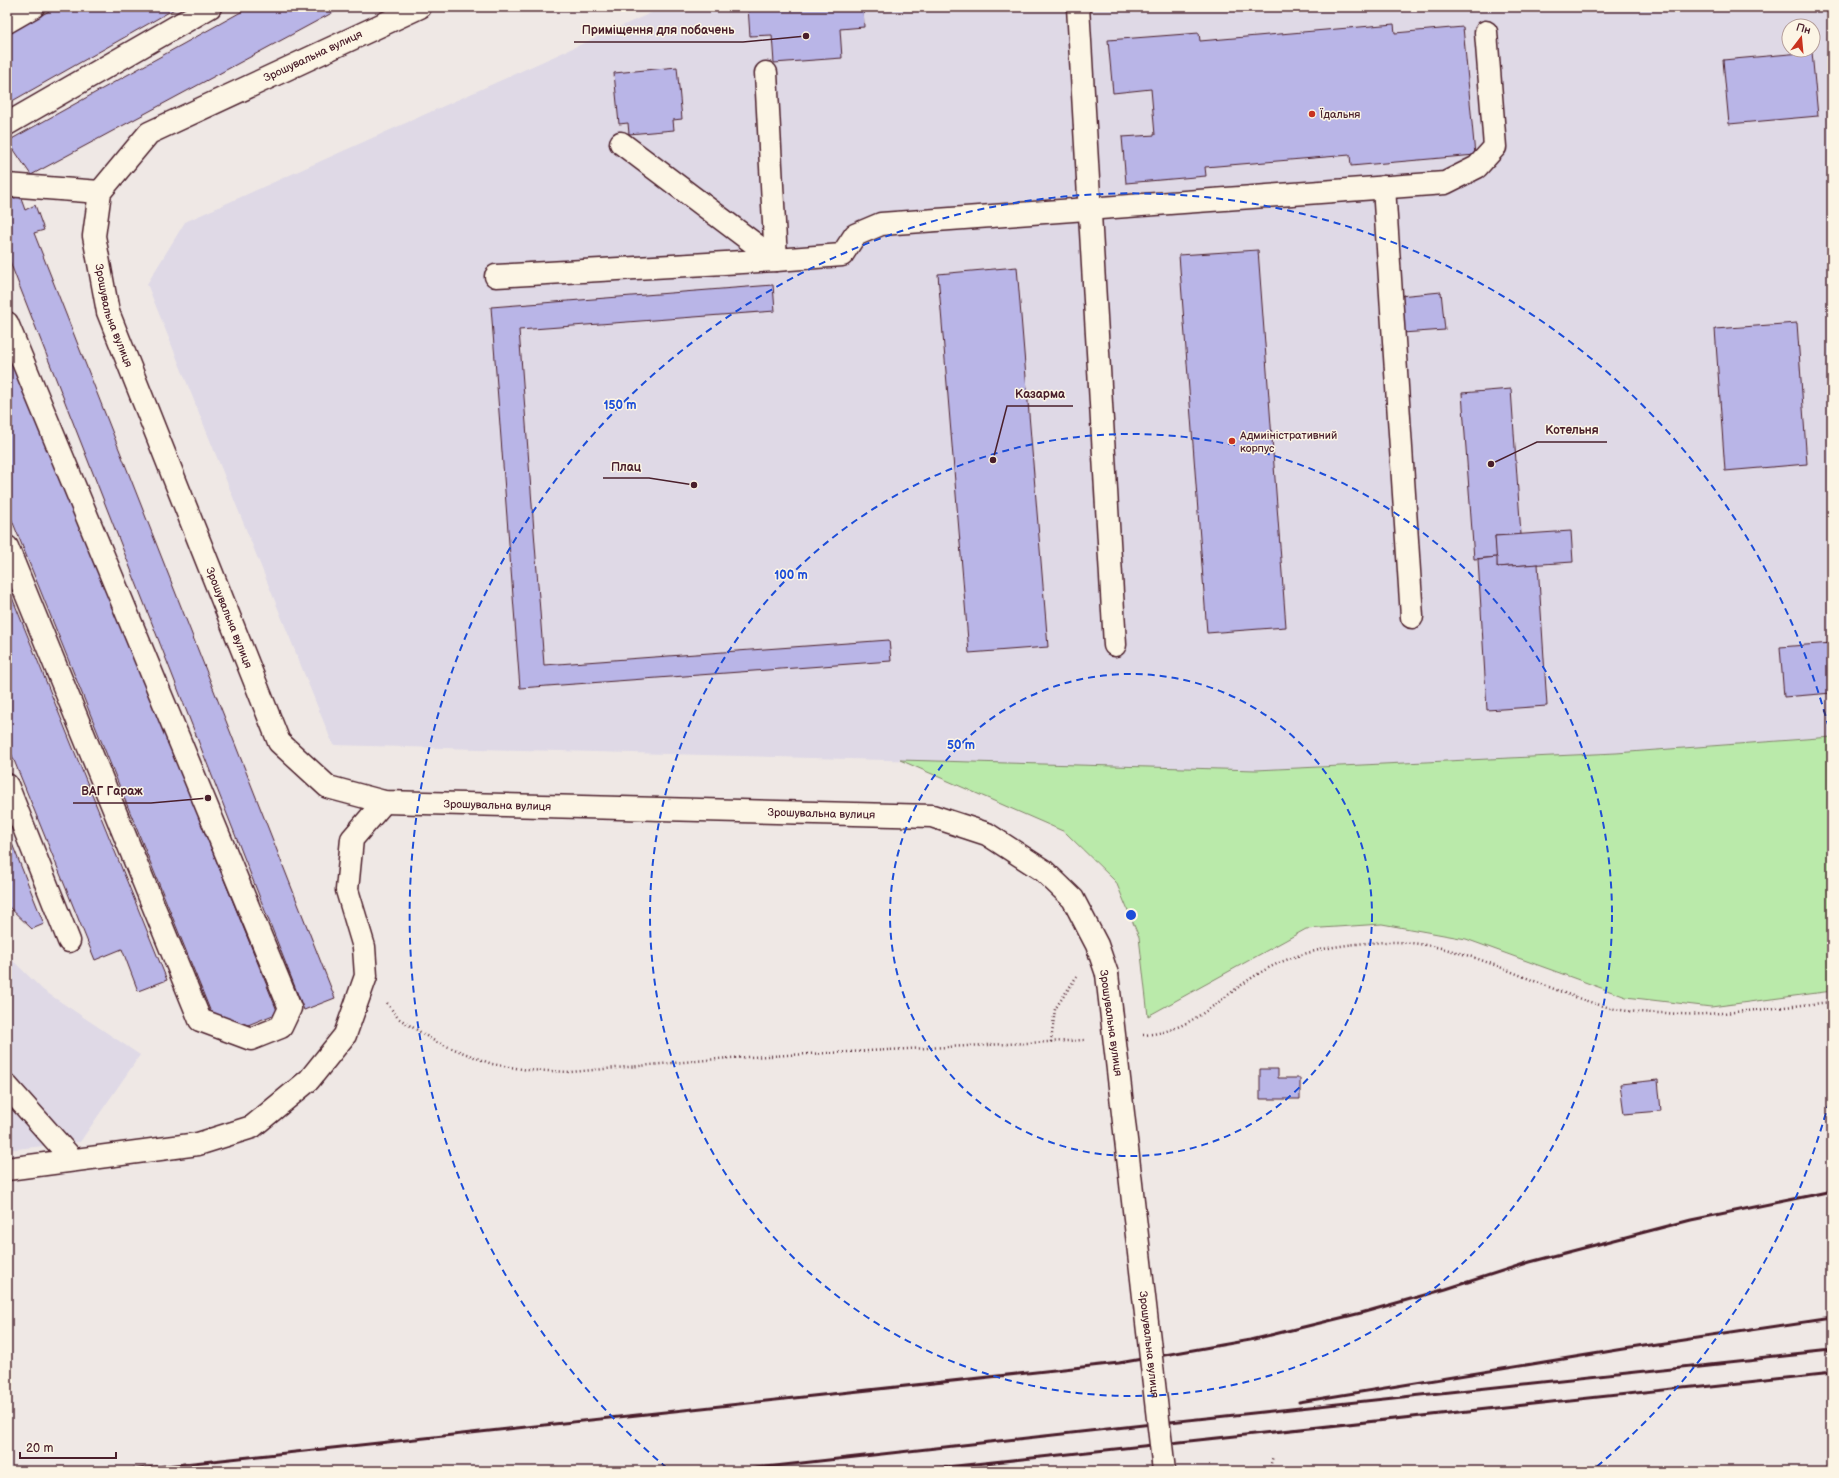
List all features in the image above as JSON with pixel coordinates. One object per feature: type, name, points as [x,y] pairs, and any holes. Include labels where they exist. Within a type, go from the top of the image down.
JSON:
[{"type":"street","points":[[7,22],[33,7]]},
{"type":"street","points":[[7,124],[210,7]]},
{"type":"street","name":"Зрошувальна вулиця","points":[[420,7],[397,12],[149,133],[100,192],[94,236],[108,312],[279,742],[328,787],[384,802],[932,816],[986,834],[1044,871],[1073,899],[1097,945],[1107,974],[1164,1471]]},
{"type":"street","points":[[1078,7],[1115,645]]},
{"type":"street","points":[[496,276],[842,255],[855,235],[881,224],[1446,183],[1477,167],[1495,146],[1486,32]]},
{"type":"street","points":[[766,73],[776,260]]},
{"type":"street","points":[[621,143],[776,260]]},
{"type":"street","points":[[7,185],[100,192]]},
{"type":"street","points":[[1384,187],[1412,617]]},
{"type":"street","points":[[7,323],[290,1008],[280,1027],[251,1039],[200,1020],[7,547]]},
{"type":"street","points":[[7,785],[69,941]]},
{"type":"street","points":[[7,1169],[198,1144],[252,1127],[310,1080],[345,1035],[366,976],[364,947],[348,890],[352,839],[384,802]]},
{"type":"street","points":[[7,1086],[73,1160]]},
{"type":"path","points":[[1051,1042],[1055,1009],[1097,945]]},
{"type":"path","points":[[1269,1471],[1273,1456]]},
{"type":"shaded area","points":[[1832,7],[1832,737],[1616,753],[1256,770],[333,745],[147,284],[185,222],[662,8]]},
{"type":"shaded area","points":[[7,955],[43,990],[140,1055],[80,1142],[7,1150]]},
{"type":"green space","points":[[1832,737],[1832,991],[1711,1007],[1626,997],[1466,939],[1382,924],[1306,929],[1148,1016],[1139,937],[1116,882],[1065,832],[900,760],[1256,770],[1616,753]]},
{"type":"building","points":[[56,7],[178,7],[7,104],[7,35]]},
{"type":"building","points":[[250,7],[343,7],[31,175],[8,141]]},
{"type":"building","points":[[748,7],[863,7],[864,27],[840,29],[842,58],[774,63],[772,35],[750,36]]},
{"type":"building","name":"Їдальня","points":[[1394,24],[1395,33],[1463,27],[1475,155],[1351,166],[1350,155],[1205,167],[1206,176],[1126,183],[1122,137],[1155,135],[1151,89],[1113,93],[1108,40],[1199,33],[1200,41]]},
{"type":"building","points":[[1781,55],[1781,58],[1813,58],[1818,116],[1729,124],[1723,60]]},
{"type":"building","points":[[677,67],[682,119],[673,120],[674,130],[629,134],[628,123],[619,124],[614,73]]},
{"type":"building","points":[[20,196],[25,210],[35,205],[44,230],[34,233],[335,998],[304,1010],[10,262],[7,263],[7,201]]},
{"type":"building","name":"Адмиіністративний корпус","points":[[1258,250],[1286,627],[1207,633],[1179,255]]},
{"type":"building","points":[[1017,267],[1048,647],[969,653],[938,274]]},
{"type":"building","points":[[773,285],[775,311],[519,330],[544,665],[889,640],[891,661],[520,688],[491,307]]},
{"type":"building","points":[[1441,292],[1445,330],[1402,333],[1399,296]]},
{"type":"building","points":[[1797,323],[1807,464],[1725,471],[1715,329]]},
{"type":"building","points":[[7,343],[278,1013],[248,1025],[212,1015],[7,508]]},
{"type":"building","points":[[1511,389],[1521,535],[1495,536],[1497,557],[1474,559],[1462,393]]},
{"type":"building","points":[[1571,531],[1573,562],[1497,567],[1495,536]]},
{"type":"building","points":[[1497,557],[1497,567],[1538,564],[1547,706],[1487,710],[1478,559]]},
{"type":"building","points":[[7,585],[167,980],[138,991],[122,949],[95,960],[7,743]]},
{"type":"building","points":[[1832,643],[1832,693],[1784,697],[1780,647]]},
{"type":"building","points":[[7,831],[44,924],[32,929],[7,905]]},
{"type":"building","points":[[1260,1069],[1278,1069],[1278,1078],[1300,1078],[1300,1099],[1260,1099]]},
{"type":"building","points":[[1658,1080],[1661,1111],[1624,1114],[1620,1084]]},
{"type":"railway","points":[[119,1471],[1119,1363],[1250,1340],[1361,1313],[1446,1289],[1530,1262],[1691,1220],[1832,1191]]},
{"type":"railway","points":[[1299,1402],[1624,1349],[1832,1318]]},
{"type":"railway","points":[[729,1471],[1832,1351]]},
{"type":"railway","points":[[910,1471],[1832,1372]]},
{"type":"place","name":"Приміщення для побачень","points":[[806,36]]},
{"type":"place","name":"Їдальня","points":[[1312,114]]},
{"type":"place","name":"Адмиіністративний корпус","points":[[1232,441]]},
{"type":"place","name":"Казарма","points":[[993,460]]},
{"type":"place","name":"Котельня","points":[[1491,464]]},
{"type":"place","name":"Плац","points":[[694,485]]},
{"type":"place","name":"ВАГ Гараж","points":[[208,798]]}]
